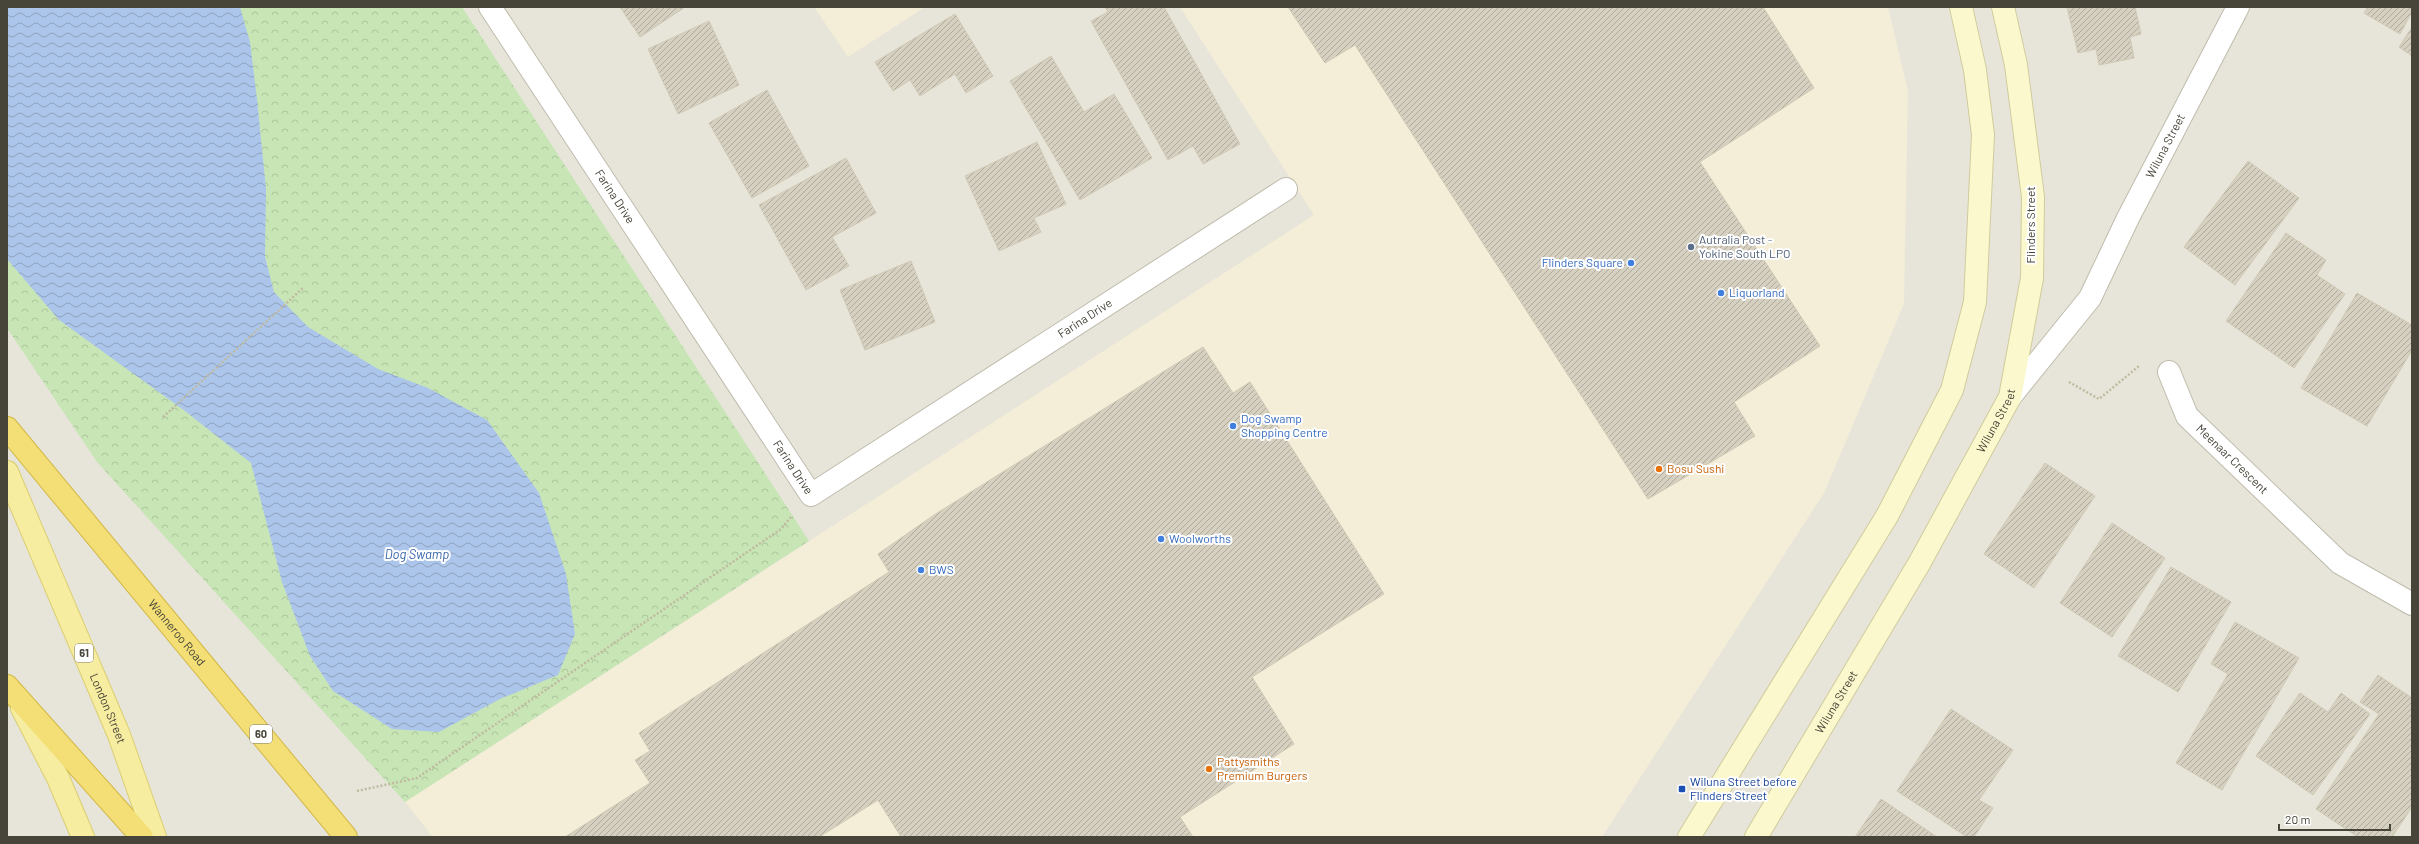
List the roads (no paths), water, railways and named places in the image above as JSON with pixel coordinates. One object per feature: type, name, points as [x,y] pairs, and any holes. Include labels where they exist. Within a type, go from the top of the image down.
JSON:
[{"type":"highway","name":"Wanneroo Road","points":[[7,428],[346,837]]},
{"type":"highway","points":[[13,692],[142,837]]},
{"type":"main road","points":[[1689,837],[1887,516],[1952,390],[1975,302],[1983,155],[1983,135],[1975,70],[1961,7]]},
{"type":"main road","name":"Flinders Street","points":[[2002,7],[2016,65],[2033,197],[2032,278],[2010,397]]},
{"type":"main road","name":"Wiluna Street","points":[[1756,837],[1920,562],[2010,397]]},
{"type":"main road","name":"London Street","points":[[7,472],[119,735],[155,837]]},
{"type":"main road","points":[[13,692],[58,778],[83,837]]},
{"type":"street","name":"Farina Drive","points":[[490,7],[811,495],[1286,189]]},
{"type":"street","name":"Wiluna Street","points":[[2010,397],[2090,298],[2128,218],[2238,7]]},
{"type":"street","name":"Meenaar Crescent","points":[[2169,372],[2187,416],[2334,558],[2340,563],[2412,604]]},
{"type":"water","name":"Dog Swamp","points":[[7,7],[240,7],[250,42],[257,99],[266,189],[265,257],[274,292],[308,327],[378,369],[428,388],[487,420],[539,493],[566,574],[575,634],[558,675],[500,699],[439,732],[392,729],[333,691],[310,656],[282,582],[251,463],[185,411],[59,320],[7,259]]},
{"type":"place","name":"Autralia Post - Yokine South LPO","points":[[1691,247]]},
{"type":"place","name":"Flinders Square","points":[[1631,263]]},
{"type":"place","name":"Liquorland","points":[[1721,293]]},
{"type":"place","name":"Dog Swamp Shopping Centre","points":[[1233,426]]},
{"type":"place","name":"Bosu Sushi","points":[[1659,469]]},
{"type":"place","name":"Woolworths","points":[[1161,539]]},
{"type":"place","name":"BWS","points":[[921,570]]},
{"type":"place","name":"Pattysmiths Premium Burgers","points":[[1209,769]]},
{"type":"place","name":"Wiluna Street before Flinders Street","points":[[1682,789]]}]
